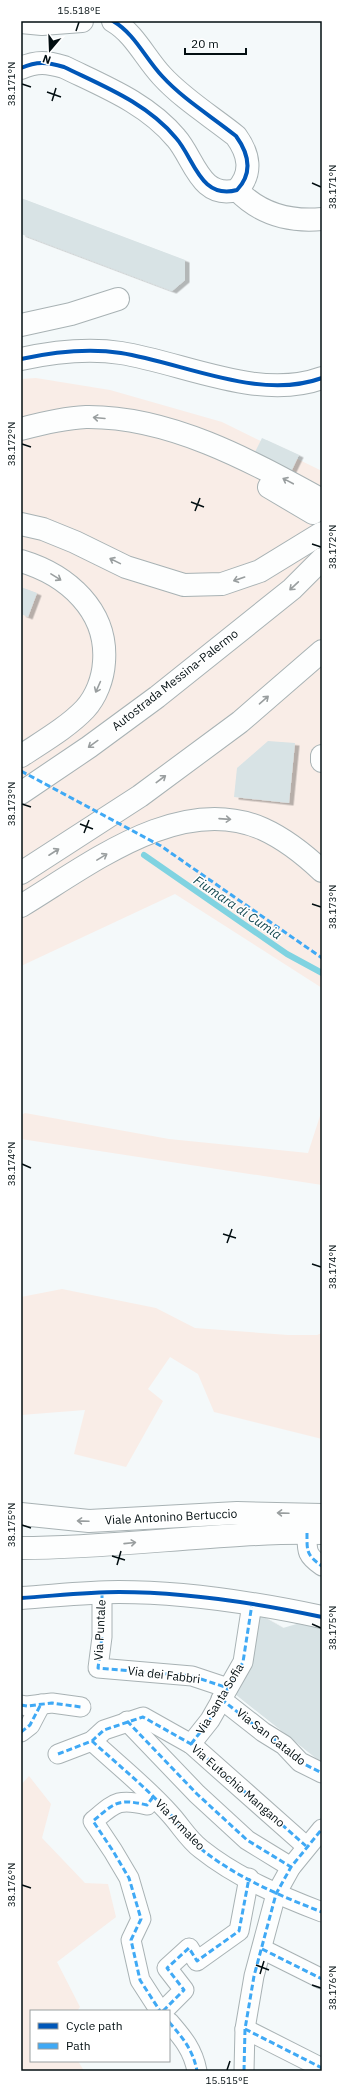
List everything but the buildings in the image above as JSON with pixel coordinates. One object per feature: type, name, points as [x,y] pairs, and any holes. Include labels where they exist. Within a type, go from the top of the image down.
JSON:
[{"type":"main road","points":[[21,22],[42,24],[82,21]]},
{"type":"main road","points":[[21,68],[43,62],[64,67],[128,99],[146,110],[176,138],[198,176],[207,183],[223,191],[229,192],[237,190],[247,176],[248,167],[243,147],[236,136],[172,86],[153,66],[131,35],[113,21]]},
{"type":"main road","points":[[237,190],[248,201],[276,215],[290,219],[322,219]]},
{"type":"main road","points":[[21,325],[71,314],[118,299]]},
{"type":"main road","points":[[21,359],[56,353],[98,351],[138,356],[250,383],[281,385],[304,383],[322,378]]},
{"type":"main road","points":[[21,429],[54,420],[87,417],[134,422],[190,437],[262,467],[317,506]]},
{"type":"main road","points":[[21,444],[55,435],[87,432],[132,435],[185,449],[317,506]]},
{"type":"main road","points":[[21,524],[49,532],[75,542],[126,567],[184,586],[222,584],[260,571],[322,533]]},
{"type":"main road","name":"Autostrada Messina-Palermo","points":[[21,793],[89,747],[157,697],[292,589],[322,559]]},
{"type":"main road","points":[[21,561],[33,565],[57,577],[76,591],[90,607],[99,622],[105,652],[104,669],[100,684],[84,709],[21,756]]},
{"type":"main road","points":[[21,874],[140,796],[240,722],[322,651]]},
{"type":"main road","points":[[322,756],[322,761]]},
{"type":"main road","points":[[21,906],[127,842],[157,829],[180,822],[204,819],[224,819],[262,828],[296,848],[322,871]]},
{"type":"main road","name":"Viale Antonino Bertuccio","points":[[21,1514],[53,1519],[89,1521],[237,1513],[322,1515]]},
{"type":"main road","name":"Viale Antonino Bertuccio","points":[[21,1548],[91,1547],[236,1533],[315,1533]]},
{"type":"main road","points":[[21,1598],[102,1592],[142,1593],[252,1604],[322,1617]]},
{"type":"street","points":[[315,1533],[307,1550],[310,1558],[322,1566]]},
{"type":"street","name":"Via Puntale","points":[[98,1668],[102,1637],[102,1592]]},
{"type":"street","name":"Via Santa Sofia","points":[[191,1744],[210,1720],[243,1662],[252,1604]]},
{"type":"street","name":"Via dei Fabbri","points":[[98,1668],[192,1676],[224,1693]]},
{"type":"street","name":"Via San Cataldo","points":[[224,1693],[263,1732],[284,1745],[300,1762],[322,1773]]},
{"type":"street","points":[[21,1704],[27,1706],[52,1703],[81,1707]]},
{"type":"street","points":[[21,1732],[30,1725],[42,1704]]},
{"type":"street","name":"Via Eutochio Mangano","points":[[58,1754],[92,1741],[104,1730],[143,1717],[191,1744],[306,1846]]},
{"type":"street","points":[[128,1721],[197,1794],[247,1840],[291,1867]]},
{"type":"street","name":"Via Armaleo","points":[[92,1741],[153,1797],[200,1848],[276,1894],[322,1912]]},
{"type":"street","points":[[153,1797],[147,1805],[131,1801],[116,1803],[93,1821],[129,1878],[141,1919],[131,1940],[140,1980],[160,2010]]},
{"type":"street","points":[[246,2070],[245,2029],[254,1976],[276,1894],[291,1867],[306,1846],[322,1829]]},
{"type":"street","points":[[162,2010],[184,1990],[167,1968],[189,1948],[197,1961],[239,1931],[249,1878]]},
{"type":"street","points":[[262,1949],[322,1979]]},
{"type":"street","points":[[170,2023],[184,2040],[194,2056],[197,2071]]},
{"type":"street","points":[[245,2029],[322,2068]]},
{"type":"shaded area","points":[[36,378],[110,390],[222,422],[322,471],[322,988],[175,894],[21,966],[21,379]]},
{"type":"shaded area","points":[[322,1097],[322,1185],[21,1139],[21,1115],[25,1113],[169,1139],[308,1153],[320,1116]]},
{"type":"shaded area","points":[[62,1289],[156,1308],[195,1328],[288,1335],[317,1335],[322,1333],[322,1439],[214,1412],[198,1374],[170,1357],[148,1389],[163,1401],[126,1467],[74,1454],[85,1410],[21,1415],[21,1297]]},
{"type":"shaded area","points":[[29,1776],[51,1804],[42,1838],[85,1883],[108,1884],[116,1917],[57,1962],[80,2007],[78,2010],[30,2010],[30,2062],[79,2062],[84,2071],[21,2071],[21,1785]]},
{"type":"waterway","name":"Fiumara di Cumia","points":[[144,855],[287,954],[322,973]]},
{"type":"marked path","points":[[21,771],[161,846],[322,958]]},
{"type":"marked path","points":[[307,1533],[308,1552],[313,1559],[322,1566]]},
{"type":"marked path","points":[[102,1592],[102,1637],[98,1668],[192,1676],[228,1688]]},
{"type":"marked path","points":[[191,1744],[210,1720],[243,1662],[252,1604]]},
{"type":"marked path","points":[[221,1699],[263,1732],[284,1745],[300,1762],[322,1773]]},
{"type":"marked path","points":[[21,1705],[27,1706],[52,1703],[81,1707]]},
{"type":"marked path","points":[[21,1732],[30,1725],[41,1704]]},
{"type":"marked path","points":[[58,1754],[92,1741],[104,1730],[143,1717],[191,1744],[306,1846]]},
{"type":"marked path","points":[[127,1721],[197,1794],[247,1840],[291,1867]]},
{"type":"marked path","points":[[92,1741],[152,1795],[192,1841],[201,1849],[229,1868],[259,1885],[322,1912]]},
{"type":"marked path","points":[[153,1797],[147,1805],[129,1802],[117,1804],[106,1810],[93,1821],[129,1878],[141,1919],[131,1940],[140,1980],[159,2010]]},
{"type":"marked path","points":[[244,2071],[245,2029],[254,1976],[276,1894],[291,1867],[322,1829]]},
{"type":"marked path","points":[[164,2010],[184,1990],[167,1968],[189,1948],[197,1961],[239,1931],[249,1878]]},
{"type":"marked path","points":[[262,1949],[322,1979]]},
{"type":"marked path","points":[[170,2023],[179,2033],[190,2050],[197,2071]]},
{"type":"marked path","points":[[245,2029],[322,2068]]},
{"type":"cycle path","points":[[21,68],[32,64],[42,63],[64,67],[124,96],[152,115],[176,138],[193,166],[206,183],[214,189],[224,191],[237,190],[245,177],[247,163],[244,150],[236,136],[188,100],[170,84],[156,69],[134,39],[121,26],[113,21]]},
{"type":"cycle path","points":[[21,359],[45,354],[96,351],[121,353],[145,358],[247,383],[273,385],[298,384],[322,378]]},
{"type":"cycle path","points":[[21,1598],[82,1593],[144,1592],[221,1599],[322,1617]]}]
